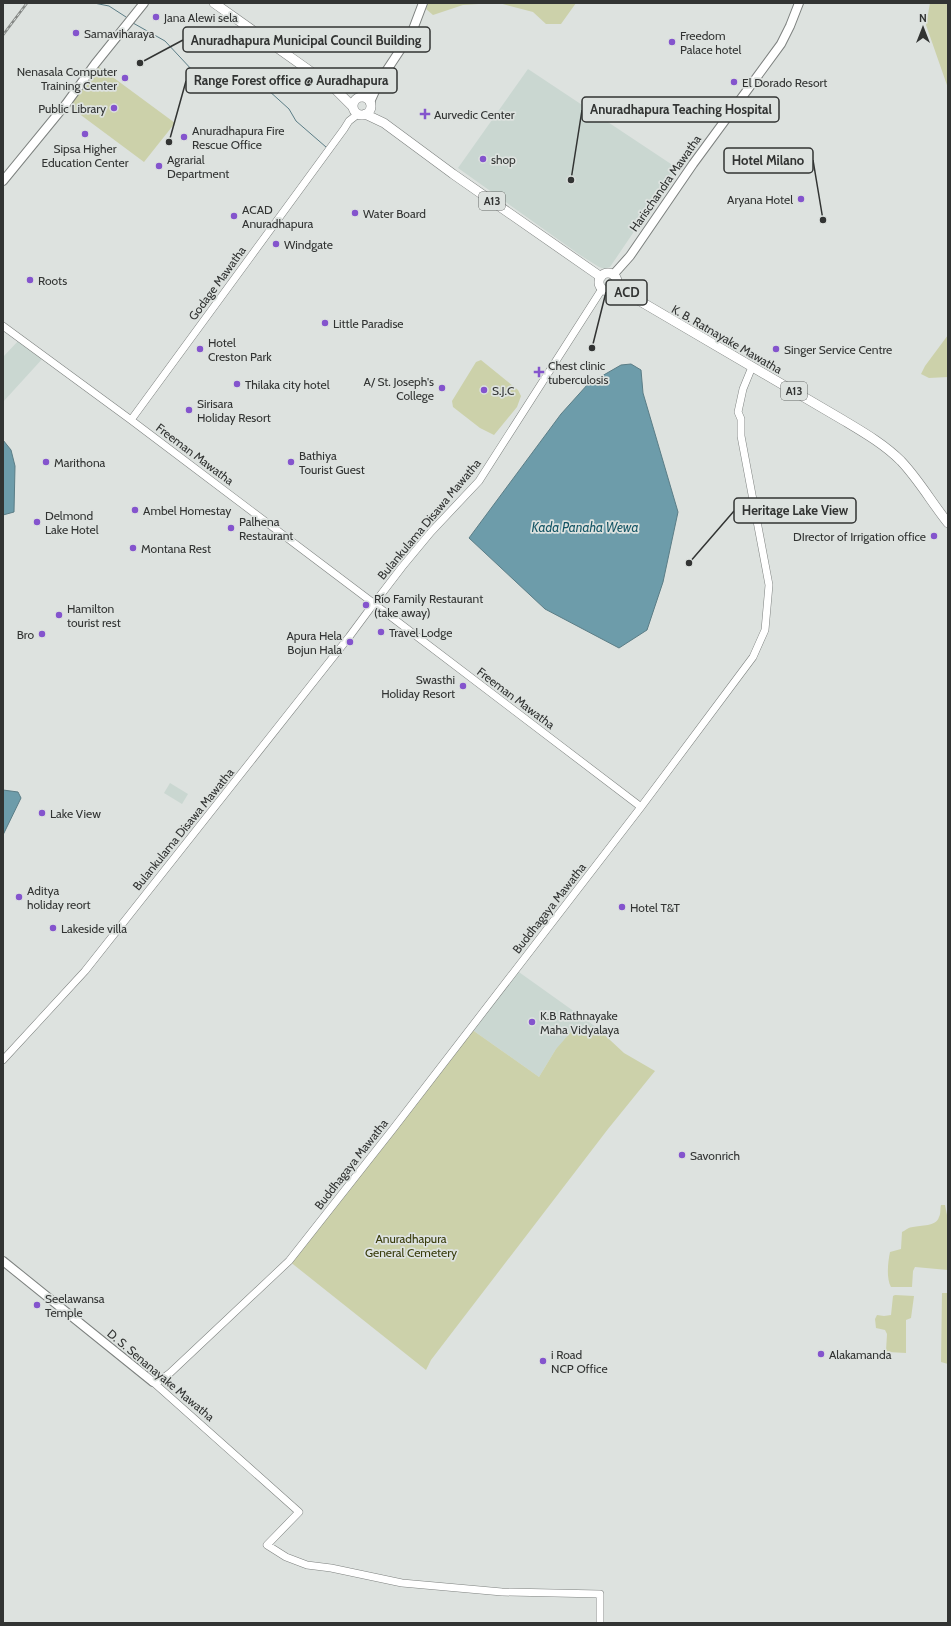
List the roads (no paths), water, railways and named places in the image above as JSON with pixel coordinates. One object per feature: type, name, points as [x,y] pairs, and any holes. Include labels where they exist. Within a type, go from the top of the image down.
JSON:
[{"type":"highway","name":"A13","points":[[214,3],[334,88],[357,111],[384,123],[453,174],[601,277]]},
{"type":"highway","name":"A13","points":[[334,88],[360,97]]},
{"type":"highway","points":[[360,97],[367,98],[371,104],[369,111],[357,111],[354,100],[360,97]]},
{"type":"highway","name":"A13","points":[[371,104],[384,123]]},
{"type":"highway","points":[[609,274],[613,275],[617,281],[616,287],[611,291],[602,290],[600,284],[601,277],[609,274]]},
{"type":"highway","name":"K. B. Ratnayake Mawatha","points":[[616,287],[838,416],[880,443],[911,473],[948,523]]},
{"type":"main road","points":[[3,181],[66,104],[95,64],[144,3]]},
{"type":"main road","points":[[360,97],[371,92],[379,82],[412,32],[423,3]]},
{"type":"main road","name":"Harischandra Mawatha","points":[[613,275],[630,256],[693,164],[781,44],[799,3]]},
{"type":"main road","points":[[371,104],[379,82]]},
{"type":"main road","name":"Godage Mawatha","points":[[131,420],[357,111]]},
{"type":"main road","name":"Bulankulama Disawa Mawatha","points":[[3,1060],[85,971],[349,637],[402,567],[431,532],[479,481],[602,290]]},
{"type":"main road","name":"Freeman Mawatha","points":[[3,326],[131,420],[641,808]]},
{"type":"main road","name":"Buddhagaya Mawatha","points":[[153,1382],[159,1381],[170,1373],[289,1261],[641,808],[753,657],[765,630],[769,585],[741,436],[741,419],[738,412],[743,389],[752,367]]},
{"type":"main road","name":"D. S. Senanayake Mawatha","points":[[3,1261],[153,1382],[299,1512],[267,1545],[286,1557],[307,1565],[330,1568],[402,1583],[502,1592],[600,1594],[600,1623]]},
{"type":"water","name":"Kada Panaha Wewa","points":[[631,364],[641,370],[643,393],[678,512],[663,582],[647,630],[619,648],[545,609],[469,538],[561,414],[588,384],[621,365]]},
{"type":"water","points":[[3,440],[11,450],[15,466],[14,512],[3,515]]},
{"type":"water","points":[[3,790],[18,792],[21,798],[3,835]]},
{"type":"waterway","points":[[94,3],[109,6],[126,17]]},
{"type":"waterway","points":[[133,23],[165,41],[193,71],[204,78],[235,90],[256,87],[268,90],[289,109],[296,121],[326,147]]},
{"type":"railway","points":[[3,35],[27,3]]},
{"type":"place","name":"Jana Alewi sela","points":[[156,17]]},
{"type":"place","name":"Samaviharaya","points":[[76,33]]},
{"type":"place","name":"Freedom Palace hotel","points":[[672,42]]},
{"type":"place","name":"Anuradhapura Municipal Council Building","points":[[140,63]]},
{"type":"place","name":"Nenasala Computer Training Center","points":[[125,78]]},
{"type":"place","name":"El Dorado Resort","points":[[734,82]]},
{"type":"place","name":"Public Library","points":[[114,108]]},
{"type":"place","name":"Aurvedic Center","points":[[425,114]]},
{"type":"place","name":"Sipsa Higher Education Center","points":[[85,134]]},
{"type":"place","name":"Anuradhapura Fire Rescue Office","points":[[184,137]]},
{"type":"place","name":"Range Forest office @ Auradhapura","points":[[169,142]]},
{"type":"place","name":"shop","points":[[483,159]]},
{"type":"place","name":"Agrarial Department","points":[[159,166]]},
{"type":"place","name":"Anuradhapura Teaching Hospital","points":[[571,180]]},
{"type":"place","name":"Aryana Hotel","points":[[801,199]]},
{"type":"place","name":"Water Board","points":[[355,213]]},
{"type":"place","name":"ACAD Anuradhapura","points":[[234,216]]},
{"type":"place","name":"Hotel Milano","points":[[823,220]]},
{"type":"place","name":"Windgate","points":[[276,244]]},
{"type":"place","name":"Roots","points":[[30,280]]},
{"type":"place","name":"Little Paradise","points":[[325,323]]},
{"type":"place","name":"ACD","points":[[592,348]]},
{"type":"place","name":"Hotel Creston Park","points":[[200,349]]},
{"type":"place","name":"Singer Service Centre","points":[[776,349]]},
{"type":"place","name":"Chest clinic tuberculosis","points":[[539,372]]},
{"type":"place","name":"Thilaka city hotel","points":[[237,384]]},
{"type":"place","name":"A/ St. Joseph's College","points":[[442,388]]},
{"type":"place","name":"S.J.C","points":[[484,390]]},
{"type":"place","name":"Sirisara Holiday Resort","points":[[189,410]]},
{"type":"place","name":"Marithona","points":[[46,462]]},
{"type":"place","name":"Bathiya Tourist Guest","points":[[291,462]]},
{"type":"place","name":"Ambel Homestay","points":[[135,510]]},
{"type":"place","name":"Delmond Lake Hotel","points":[[37,522]]},
{"type":"place","name":"Palhena Restaurant","points":[[231,528]]},
{"type":"place","name":"DIrector of Irrigation office","points":[[934,536]]},
{"type":"place","name":"Montana Rest","points":[[133,548]]},
{"type":"place","name":"Heritage Lake View","points":[[689,563]]},
{"type":"place","name":"Río Family Restaurant (take away)","points":[[366,605]]},
{"type":"place","name":"Hamilton tourist rest","points":[[59,615]]},
{"type":"place","name":"Travel Lodge","points":[[381,632]]},
{"type":"place","name":"Bro","points":[[42,634]]},
{"type":"place","name":"Apura Hela Bojun Hala","points":[[350,642]]},
{"type":"place","name":"Swasthi Holiday Resort","points":[[463,686]]},
{"type":"place","name":"Lake View","points":[[42,813]]},
{"type":"place","name":"Aditya holiday reort","points":[[19,897]]},
{"type":"place","name":"Hotel T&T","points":[[622,907]]},
{"type":"place","name":"Lakeside villa","points":[[53,928]]},
{"type":"place","name":"K.B Rathnayake Maha Vidyalaya","points":[[532,1022]]},
{"type":"place","name":"Savonrich","points":[[682,1155]]},
{"type":"place","name":"Seelawansa Temple","points":[[37,1305]]},
{"type":"place","name":"Alakamanda","points":[[821,1354]]},
{"type":"place","name":"i Road NCP Office","points":[[543,1361]]},
{"type":"park label","name":"Anuradhapura General Cemetery","points":[[411,1245]]}]
